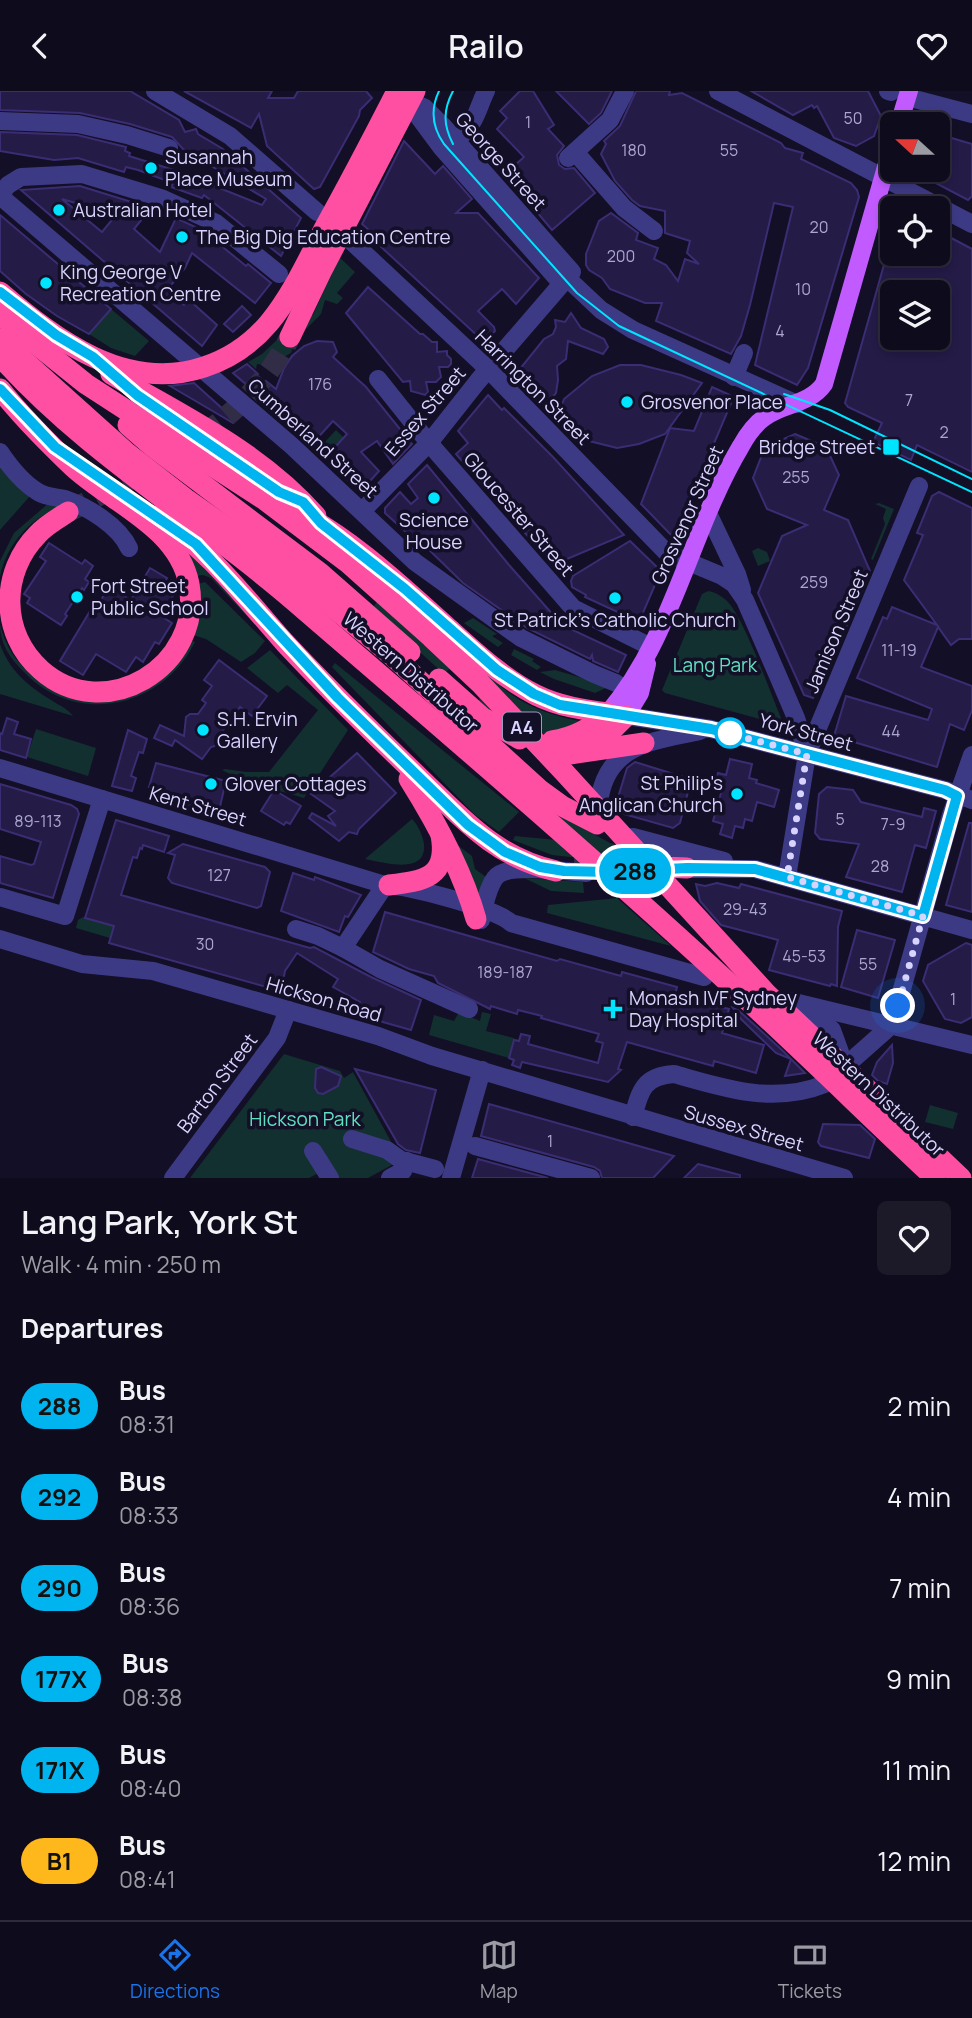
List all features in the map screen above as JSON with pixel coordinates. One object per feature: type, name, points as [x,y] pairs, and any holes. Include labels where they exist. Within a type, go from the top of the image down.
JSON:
[{"type":"highway","points":[[0,292],[56,335],[110,366],[162,375],[215,364],[227,358],[268,325],[293,287],[397,91]]},
{"type":"highway","points":[[290,337],[415,91]]},
{"type":"highway","points":[[0,315],[86,384],[152,446],[359,606],[483,718],[520,739]]},
{"type":"highway","points":[[0,339],[150,471],[338,610],[424,683],[540,790],[562,806],[597,824]]},
{"type":"highway","name":"Western Distributor","points":[[0,356],[84,437],[276,585],[524,800],[746,999],[935,1178]]},
{"type":"highway","points":[[93,357],[137,395],[279,492],[303,502]]},
{"type":"highway","points":[[108,372],[211,430],[285,484],[321,523],[405,589],[497,670],[560,705],[617,715]]},
{"type":"highway","points":[[86,384],[259,496],[321,523]]},
{"type":"highway","points":[[0,389],[72,466],[162,535],[181,560],[186,572],[190,600],[186,629],[175,652],[158,671],[138,683],[109,691],[85,690],[66,685],[35,665],[15,635],[9,600],[18,562],[39,532],[68,512]]},
{"type":"highway","points":[[78,409],[178,476],[230,504]]},
{"type":"highway","points":[[202,439],[259,496]]},
{"type":"highway","points":[[55,447],[196,544],[248,599],[476,824],[496,838],[523,851],[572,868]]},
{"type":"highway","name":"Western Distributor","points":[[259,496],[347,562],[480,683],[766,993],[961,1178]]},
{"type":"highway","points":[[248,599],[284,642],[461,819],[485,839],[527,863],[572,868]]},
{"type":"highway","points":[[617,715],[575,735],[562,750],[643,743]]},
{"type":"highway","points":[[458,716],[496,744],[514,752],[537,757]]},
{"type":"highway","points":[[391,750],[441,833],[478,914]]},
{"type":"highway","points":[[387,885],[420,881],[434,873],[441,857],[441,833]]},
{"type":"highway","points":[[663,868],[687,868]]},
{"type":"main road","points":[[899,93],[899,112]]},
{"type":"main road","points":[[805,400],[824,384],[882,182]]},
{"type":"main road","name":"Grosvenor Street","points":[[617,715],[619,701],[651,647],[723,478],[753,428],[767,415],[805,400]]},
{"type":"street","points":[[155,91],[230,136],[317,212]]},
{"type":"street","points":[[461,136],[477,117],[477,109],[486,91]]},
{"type":"street","points":[[625,91],[610,120],[572,155],[624,208],[654,231]]},
{"type":"street","points":[[718,91],[880,175]]},
{"type":"street","points":[[899,93],[972,114]]},
{"type":"street","name":"George Street","points":[[567,278],[446,130],[425,108],[412,102],[418,116],[441,147],[567,278],[601,310],[627,327],[734,377],[805,400]]},
{"type":"street","points":[[0,121],[78,124],[169,148]]},
{"type":"street","points":[[0,196],[8,185],[21,177],[82,174],[161,198],[216,223],[279,274]]},
{"type":"street","points":[[892,182],[972,224]]},
{"type":"street","name":"Cumberland Street","points":[[0,196],[251,410],[363,510],[415,562],[521,638],[616,683]]},
{"type":"street","name":"Harrington Street","points":[[349,239],[489,370],[667,553],[728,579],[745,600]]},
{"type":"street","name":"Essex Street","points":[[363,510],[429,443],[567,278]]},
{"type":"street","points":[[734,377],[744,353]]},
{"type":"street","name":"Gloucester Street","points":[[378,379],[429,443],[573,608],[651,647]]},
{"type":"street","points":[[0,452],[20,476],[39,492],[73,502],[93,514],[124,536],[129,548]]},
{"type":"street","name":"Jamison Street","points":[[787,877],[807,754],[919,486]]},
{"type":"street","points":[[708,513],[737,574],[745,600],[796,718],[807,754]]},
{"type":"street","name":"York Street","points":[[617,715],[711,729],[945,790],[965,798]]},
{"type":"street","points":[[600,796],[606,774],[613,763],[643,743],[711,729]]},
{"type":"street","points":[[972,755],[965,798],[923,916],[900,1000],[890,1024],[846,1057],[832,1030],[793,1002],[890,1024],[972,1045]]},
{"type":"street","name":"Kent Street","points":[[0,768],[478,914],[505,917],[511,923],[704,977]]},
{"type":"street","points":[[0,897],[65,916],[102,800]]},
{"type":"street","points":[[633,837],[787,877],[972,930]]},
{"type":"street","points":[[478,914],[493,881],[501,873],[572,868]]},
{"type":"street","points":[[687,868],[755,869]]},
{"type":"street","points":[[351,953],[387,885]]},
{"type":"street","points":[[296,929],[318,936],[380,969],[469,1009]]},
{"type":"street","name":"Hickson Road","points":[[0,939],[82,964],[153,971],[389,1039],[432,1056],[633,1117]]},
{"type":"street","name":"Barton Street","points":[[173,1178],[277,1038],[288,1010]]},
{"type":"street","points":[[352,1139],[443,1173],[482,1070]]},
{"type":"street","points":[[633,1117],[642,1088],[663,1075],[674,1074],[761,1095],[793,1093],[825,1084]]},
{"type":"street","name":"Sussex Street","points":[[633,1117],[844,1178]]},
{"type":"street","points":[[475,1146],[591,1178]]},
{"type":"street","points":[[313,1151],[330,1178]]},
{"type":"street","points":[[390,1178],[403,1171],[407,1161]]},
{"type":"green space","points":[[338,256],[355,272],[337,293],[343,298],[337,304],[325,300],[321,314],[306,329],[304,328],[310,314],[313,315]]},
{"type":"green space","points":[[111,309],[149,341],[135,356],[111,348],[89,334]]},
{"type":"green space","points":[[280,337],[294,345],[291,353],[275,362],[268,356],[264,365],[257,364],[256,369],[248,362],[262,354]]},
{"type":"green space","points":[[336,430],[344,438],[327,456],[322,445]]},
{"type":"green space","points":[[0,460],[30,496],[0,530]]},
{"type":"green space","points":[[50,502],[59,506],[21,534],[8,554],[0,577],[0,561],[14,533]]},
{"type":"green space","points":[[875,504],[894,509],[873,560],[871,559],[885,524],[883,518],[886,509]]},
{"type":"green space","points":[[758,548],[767,552],[770,561],[758,566],[752,551]]},
{"type":"green space","points":[[193,553],[261,631],[211,578],[196,576],[189,558]]},
{"type":"green space","points":[[205,582],[265,641],[255,653],[241,662],[206,639],[193,635],[199,609],[198,584]]},
{"type":"green space","name":"Lang Park","points":[[708,591],[727,601],[741,623],[782,720],[778,724],[662,690],[702,594]]},
{"type":"green space","points":[[377,602],[450,669],[443,673],[372,609]]},
{"type":"green space","points":[[473,618],[497,634],[492,636],[503,643],[498,647],[464,623]]},
{"type":"green space","points":[[0,624],[8,646],[20,664],[37,680],[78,699],[123,699],[144,691],[159,681],[191,640],[195,642],[180,665],[162,683],[140,695],[116,703],[92,704],[67,700],[44,689],[23,671],[6,650]]},
{"type":"green space","points":[[0,644],[20,677],[73,716],[0,694]]},
{"type":"green space","points":[[514,649],[534,659],[532,661],[541,667],[537,670],[511,655]]},
{"type":"green space","points":[[270,650],[348,730],[304,798],[244,781],[222,770],[269,772],[318,710],[287,685],[278,693],[247,668]]},
{"type":"green space","points":[[335,663],[519,812],[499,832],[474,814],[332,667]]},
{"type":"green space","points":[[555,670],[610,686],[595,693],[540,672]]},
{"type":"green space","points":[[488,674],[508,692],[530,705],[554,715],[580,721],[551,735],[532,734],[478,704]]},
{"type":"green space","points":[[36,729],[96,748],[88,776],[27,757]]},
{"type":"green space","points":[[544,807],[610,843],[659,858],[552,855],[513,840],[515,836],[557,840]]},
{"type":"green space","points":[[412,819],[424,844],[423,854],[418,860],[402,865],[365,859]]},
{"type":"green space","points":[[452,841],[472,856],[475,869],[486,877],[480,896]]},
{"type":"green space","points":[[524,878],[583,882],[584,893],[551,891]]},
{"type":"green space","points":[[617,898],[671,946],[547,913],[548,905]]},
{"type":"green space","points":[[83,917],[114,926],[110,938],[76,928],[78,920]]},
{"type":"green space","points":[[459,1012],[480,1021],[482,1012],[491,1014],[486,1031],[514,1038],[509,1058],[429,1035],[434,1015],[454,1021]]},
{"type":"green space","name":"Hickson Park","points":[[284,1054],[340,1071],[344,1078],[353,1072],[401,1160],[368,1178],[338,1178],[332,1166],[309,1178],[190,1178]]},
{"type":"green space","points":[[930,1105],[958,1113],[953,1129],[925,1122]]},
{"type":"building","points":[[0,91],[130,91],[179,120],[185,132],[196,129],[198,134],[223,149],[301,218],[281,256],[204,195],[202,198],[171,187],[173,183],[138,170],[126,167],[124,172],[78,158],[54,160],[0,151],[0,132],[77,135],[126,147],[125,151],[130,153],[129,156],[177,171],[262,205],[266,199],[183,149],[172,137],[80,113],[0,110]]},
{"type":"building","points":[[184,91],[272,91],[268,98],[294,98],[298,91],[366,91],[372,98],[360,110],[320,187],[314,189],[267,146],[259,114],[251,128]]},
{"type":"building","points":[[520,91],[533,91],[554,125],[548,129],[564,146],[557,155],[559,165],[565,169],[574,168],[595,193],[552,230],[505,174],[524,157],[497,129],[507,118],[500,111]]},
{"type":"building","points":[[556,91],[612,91],[601,113],[589,124]]},
{"type":"building","points":[[636,91],[670,91],[669,95],[682,93],[781,143],[785,148],[803,153],[801,159],[851,183],[857,190],[859,197],[808,368],[797,385],[755,365],[793,207],[774,203],[750,305],[741,336],[731,354],[656,321],[662,303],[645,303],[610,289],[602,278],[586,265],[586,254],[599,221],[611,213],[638,233],[636,240],[658,248],[654,259],[666,265],[678,281],[685,259],[699,264],[687,253],[690,241],[665,233],[665,211],[640,206],[632,200],[615,181],[601,154],[606,144],[604,141],[620,126]]},
{"type":"building","points":[[751,91],[868,91],[880,119],[874,136],[856,146],[834,138],[817,106],[814,108],[812,105],[793,115]]},
{"type":"building","points":[[950,138],[972,144],[972,196],[968,200],[934,182],[950,182]]},
{"type":"building","points":[[404,141],[435,174],[443,166],[472,199],[456,213],[478,213],[539,278],[516,304],[502,289],[478,311],[494,327],[495,331],[488,339],[482,340],[367,234],[370,231],[362,224]]},
{"type":"building","points":[[80,186],[151,208],[134,229],[160,252],[176,218],[202,230],[271,283],[255,303],[192,253],[185,268],[167,290],[184,305],[189,300],[217,325],[202,346],[21,190]],"holes":[[[62,199],[116,215],[102,232]]]},
{"type":"building","name":"King George V Recreation Centre","points":[[0,215],[111,309],[89,334],[57,316],[0,271]]},
{"type":"building","points":[[950,237],[972,249],[972,472],[917,445],[911,460],[873,442],[882,423],[845,403],[884,266],[950,266]]},
{"type":"building","points":[[368,287],[420,334],[432,342],[437,342],[437,352],[447,351],[451,364],[448,367],[439,367],[441,377],[436,382],[426,382],[428,392],[425,395],[411,391],[410,381],[403,382],[346,313]]},
{"type":"building","points":[[242,306],[251,315],[233,332],[224,324]]},
{"type":"building","points":[[571,313],[581,328],[604,339],[608,347],[603,354],[568,341],[566,359],[557,366],[556,393],[546,405],[515,375],[544,339],[553,334],[555,320],[565,322]]},
{"type":"building","points":[[317,341],[333,342],[337,352],[333,357],[366,387],[412,444],[393,464],[377,441],[361,452],[379,471],[361,491],[343,476],[346,473],[327,456],[347,434],[333,421],[312,444],[257,395],[266,381],[276,389],[292,356],[304,346]]},
{"type":"building","points":[[247,364],[258,374],[248,386],[233,373]]},
{"type":"building","name":"Grosvenor Place","points":[[620,365],[641,365],[702,383],[665,434],[639,444],[617,448],[585,440],[588,432],[557,417],[564,399],[592,376]]},
{"type":"building","points":[[194,383],[235,420],[233,423],[170,386]]},
{"type":"building","points":[[712,387],[730,395],[732,401],[674,538],[641,504],[670,428],[694,431]]},
{"type":"building","points":[[488,395],[553,457],[624,535],[567,559],[552,558],[539,549],[456,454],[468,443],[458,431]]},
{"type":"building","points":[[795,434],[826,447],[839,475],[824,510],[848,520],[870,571],[813,698],[804,695],[758,593],[782,536],[807,525],[767,509],[753,478],[765,447]]},
{"type":"building","points":[[427,465],[562,625],[626,655],[618,672],[593,661],[592,655],[590,659],[527,628],[463,583],[420,541],[418,543],[385,513],[385,508],[400,492],[411,504],[418,498],[408,484]]},
{"type":"building","points":[[939,492],[972,508],[972,639],[959,639],[951,645],[938,627],[921,667],[972,686],[972,710],[964,730],[950,724],[937,767],[834,736],[846,696],[928,720],[932,709],[857,678],[883,617],[887,619],[892,607],[937,625],[904,580],[923,535],[917,533],[932,496]]},
{"type":"building","points":[[630,541],[661,571],[639,622],[585,597],[586,595],[572,587],[571,581],[573,576]]},
{"type":"building","points":[[49,543],[82,564],[85,560],[93,566],[85,579],[89,582],[65,614],[67,616],[61,625],[27,603],[30,598],[24,594],[46,561],[40,557]]},
{"type":"building","points":[[150,568],[167,578],[161,588],[173,596],[161,616],[172,623],[159,644],[155,642],[143,662],[136,657],[126,672],[96,654],[83,675],[60,661],[93,606],[97,608],[108,587],[131,600]]},
{"type":"building","points":[[219,660],[267,696],[252,716],[240,707],[221,733],[222,744],[211,747],[202,759],[175,740],[172,746],[154,738],[160,725],[184,736],[186,717],[198,714],[206,703],[202,700],[212,686],[204,680]]},
{"type":"building","points":[[7,718],[18,722],[14,734],[31,739],[26,758],[0,750],[0,733],[2,734]]},
{"type":"building","points":[[128,730],[147,739],[143,753],[139,752],[131,776],[136,778],[132,791],[112,786]]},
{"type":"building","points":[[357,753],[396,793],[357,834],[349,832],[339,841],[309,818],[312,813],[336,826],[328,816],[335,811],[311,794]]},
{"type":"building","name":"St Philip's Anglican Church","points":[[730,759],[752,764],[749,778],[779,790],[774,807],[757,802],[752,821],[745,819],[743,828],[735,826],[732,838],[720,834],[723,824],[713,821],[723,786],[715,784],[718,773],[726,775]]},
{"type":"building","points":[[635,762],[687,778],[690,784],[680,823],[673,828],[620,813],[616,804],[627,768]]},
{"type":"building","points":[[156,763],[226,781],[218,815],[189,807],[191,799],[149,787]]},
{"type":"building","points":[[0,784],[77,809],[79,814],[53,898],[0,883],[0,856],[34,864],[41,842],[0,829]]},
{"type":"building","points":[[827,787],[853,790],[861,802],[922,817],[924,808],[936,811],[926,848],[915,845],[902,892],[846,877],[859,844],[820,839],[815,833],[819,794]]},
{"type":"building","points":[[274,790],[301,806],[290,824],[286,822],[284,825],[261,811]]},
{"type":"building","points":[[116,820],[169,836],[164,852],[143,845],[142,849],[140,848],[137,858],[133,857],[121,895],[314,947],[421,1000],[411,1030],[351,1013],[360,1002],[333,987],[338,979],[297,953],[285,971],[281,991],[109,943],[114,926],[85,918]]},
{"type":"building","points":[[969,823],[972,823],[972,912],[946,905]]},
{"type":"building","points":[[183,844],[265,867],[270,872],[261,906],[257,908],[172,883],[168,878],[175,855],[168,853]]},
{"type":"building","points":[[293,873],[314,880],[315,877],[361,895],[348,917],[345,916],[339,932],[281,911]]},
{"type":"building","points":[[717,883],[739,888],[741,884],[842,911],[838,927],[837,986],[769,970],[778,940],[721,925],[700,901],[696,884],[705,886]]},
{"type":"building","points":[[385,912],[557,961],[560,959],[621,976],[622,972],[677,987],[675,995],[729,1009],[722,1033],[764,1045],[756,1073],[714,1061],[713,1066],[627,1042],[618,1069],[621,1070],[608,1082],[522,1062],[520,1068],[512,1065],[514,1060],[509,1058],[514,1040],[519,1041],[521,1034],[530,1036],[528,1044],[598,1063],[603,1043],[596,1041],[599,1034],[541,1018],[542,1016],[518,1010],[517,1014],[491,1006],[490,1009],[438,983],[434,976],[409,969],[373,952]]},
{"type":"building","points":[[857,930],[895,940],[878,998],[841,987]]},
{"type":"building","points":[[966,943],[972,945],[972,1017],[961,1023],[945,1019],[923,981],[928,965]]},
{"type":"building","points":[[733,1008],[738,1010],[791,1059],[776,1053]]},
{"type":"building","points":[[892,1045],[893,1063],[887,1084],[872,1075],[877,1062]]},
{"type":"building","points":[[791,1059],[805,1073],[785,1076]]},
{"type":"building","points":[[321,1067],[341,1076],[338,1086],[323,1094],[318,1093],[315,1088],[316,1069]]},
{"type":"building","points":[[355,1069],[436,1090],[420,1153],[406,1150],[398,1144]]},
{"type":"building","points":[[489,1104],[674,1156],[653,1178],[602,1178],[600,1171],[594,1167],[481,1136]]},
{"type":"building","points":[[823,1124],[860,1125],[875,1139],[869,1158],[821,1146],[818,1142]]},
{"type":"building","points":[[478,1159],[548,1178],[472,1178]]},
{"type":"building","points":[[698,1164],[740,1175],[740,1178],[684,1178]]},
{"type":"tunnel","points":[[68,512],[163,460],[222,420],[248,396],[271,369],[290,337]]},
{"type":"tunnel","points":[[574,862],[606,864]]},
{"type":"tram line","points":[[439,91],[434,105],[434,118],[444,144],[577,293],[619,326],[972,492]]},
{"type":"tram line","points":[[453,91],[447,105],[446,117],[447,130],[453,144]]},
{"type":"tram line","points":[[784,394],[830,410],[972,479]]},
{"type":"bus line","name":"288","points":[[0,292],[40,324],[93,357],[137,395],[279,492],[303,502],[321,523],[405,589],[497,670],[534,694],[560,705],[711,729],[945,790],[957,796],[923,916],[755,869],[687,868],[586,873],[555,871],[527,863],[505,852],[468,825],[338,698],[196,544],[55,447],[0,389]]},
{"type":"place","name":"Susannah Place Museum","points":[[151,168]]},
{"type":"place","name":"Australian Hotel","points":[[59,210]]},
{"type":"place","name":"The Big Dig Education Centre","points":[[182,237]]},
{"type":"place","name":"King George V Recreation Centre","points":[[46,283]]},
{"type":"place","name":"Grosvenor Place","points":[[627,402]]},
{"type":"place","name":"Bridge Street","points":[[891,447]]},
{"type":"place","name":"Science House","points":[[434,498]]},
{"type":"place","name":"Fort Street Public School","points":[[77,597]]},
{"type":"place","name":"St Patrick's Catholic Church","points":[[615,598]]},
{"type":"place","name":"S.H. Ervin Gallery","points":[[203,730]]},
{"type":"place","name":"Glover Cottages","points":[[211,784]]},
{"type":"place","name":"St Philip's Anglican Church","points":[[737,794]]},
{"type":"place","name":"Monash IVF Sydney Day Hospital","points":[[613,1009]]},
{"type":"route","points":[[730,733],[727,733],[807,754],[787,877],[923,916],[898,1006]]}]
